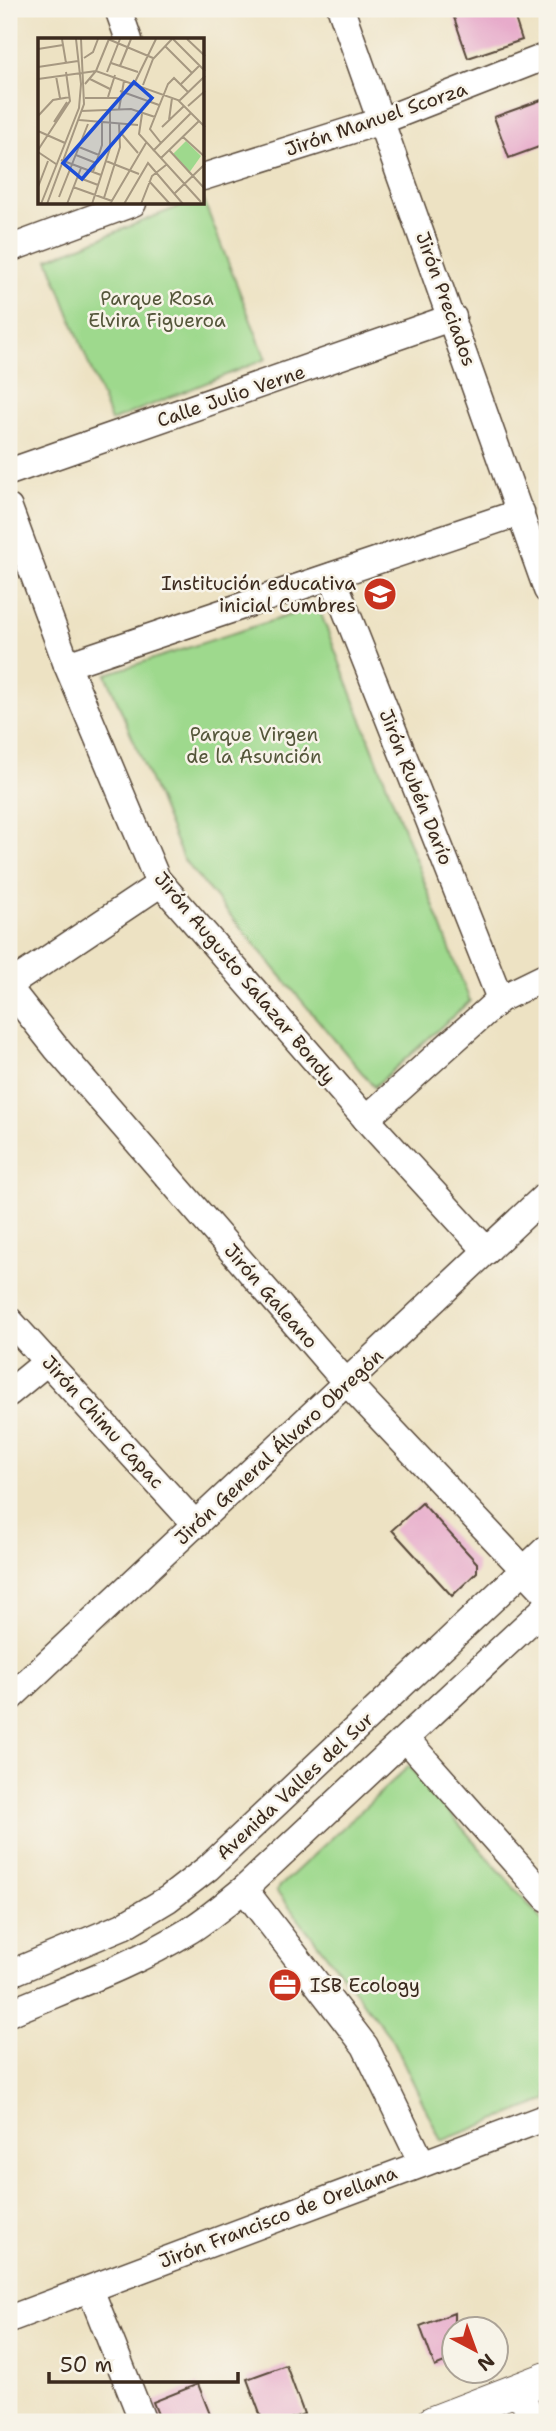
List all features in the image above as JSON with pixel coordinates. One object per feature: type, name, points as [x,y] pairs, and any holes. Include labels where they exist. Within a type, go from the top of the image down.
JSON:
[{"type":"main road","points":[[433,2422],[533,2384]]},
{"type":"street","points":[[118,9],[128,38]]},
{"type":"street","name":"Jirón Preciados","points":[[341,9],[453,317],[547,590]]},
{"type":"street","name":"Jirón Manuel Scorza","points":[[205,176],[381,121],[547,56]]},
{"type":"street","points":[[9,249],[128,205]]},
{"type":"street","name":"Calle Julio Verne","points":[[9,472],[453,317]]},
{"type":"street","name":"Jirón Augusto Salazar Bondy","points":[[9,508],[67,665],[160,884],[366,1119],[487,1251]]},
{"type":"street","points":[[67,665],[521,512]]},
{"type":"street","name":"Jirón Rubén Darío","points":[[332,576],[500,999]]},
{"type":"street","points":[[9,986],[160,884]]},
{"type":"street","points":[[366,1119],[500,999],[547,976]]},
{"type":"street","name":"Jirón Galeano","points":[[9,986],[57,1049],[348,1382],[547,1594]]},
{"type":"street","name":"Jirón General Álvaro Obregón","points":[[9,1699],[547,1194]]},
{"type":"street","name":"Jirón Chimu Capac","points":[[9,1320],[196,1525]]},
{"type":"street","points":[[9,1393],[48,1362]]},
{"type":"street","name":"Avenida Valles del Sur","points":[[9,1974],[123,1926],[208,1868],[547,1548]]},
{"type":"street","points":[[9,2013],[170,1942],[244,1889],[547,1605]]},
{"type":"street","points":[[406,1739],[547,1898]]},
{"type":"street","points":[[244,1889],[365,2046],[422,2163]]},
{"type":"street","name":"Jirón Francisco de Orellana","points":[[9,2319],[547,2117]]},
{"type":"street","points":[[90,2288],[143,2422]]},
{"type":"street","points":[[533,2384],[533,2422]]},
{"type":"green space","name":"Parque Rosa Elvira Figueroa","points":[[205,204],[266,359],[111,421],[48,259],[183,205]]},
{"type":"green space","name":"Parque Virgen de la Asunción","points":[[318,606],[470,1001],[374,1087],[183,859],[106,674]]},
{"type":"green space","points":[[409,1766],[547,1926],[547,2100],[441,2141],[394,2042],[276,1890]]},
{"type":"building","points":[[451,9],[512,9],[522,40],[468,58]]},
{"type":"building","points":[[547,98],[547,144],[509,158],[494,117]]},
{"type":"building","points":[[422,1503],[477,1563],[477,1572],[452,1596],[392,1530]]},
{"type":"building","points":[[440,2318],[440,2365],[435,2367],[420,2326]]},
{"type":"building","points":[[286,2365],[304,2414],[282,2422],[263,2422],[247,2379]]},
{"type":"building","points":[[198,2384],[213,2422],[161,2422],[153,2402]]},
{"type":"place","name":"Institución educativa inicial Cumbres","points":[[380,594]]},
{"type":"place","name":"ISB Ecology","points":[[285,1985]]}]
